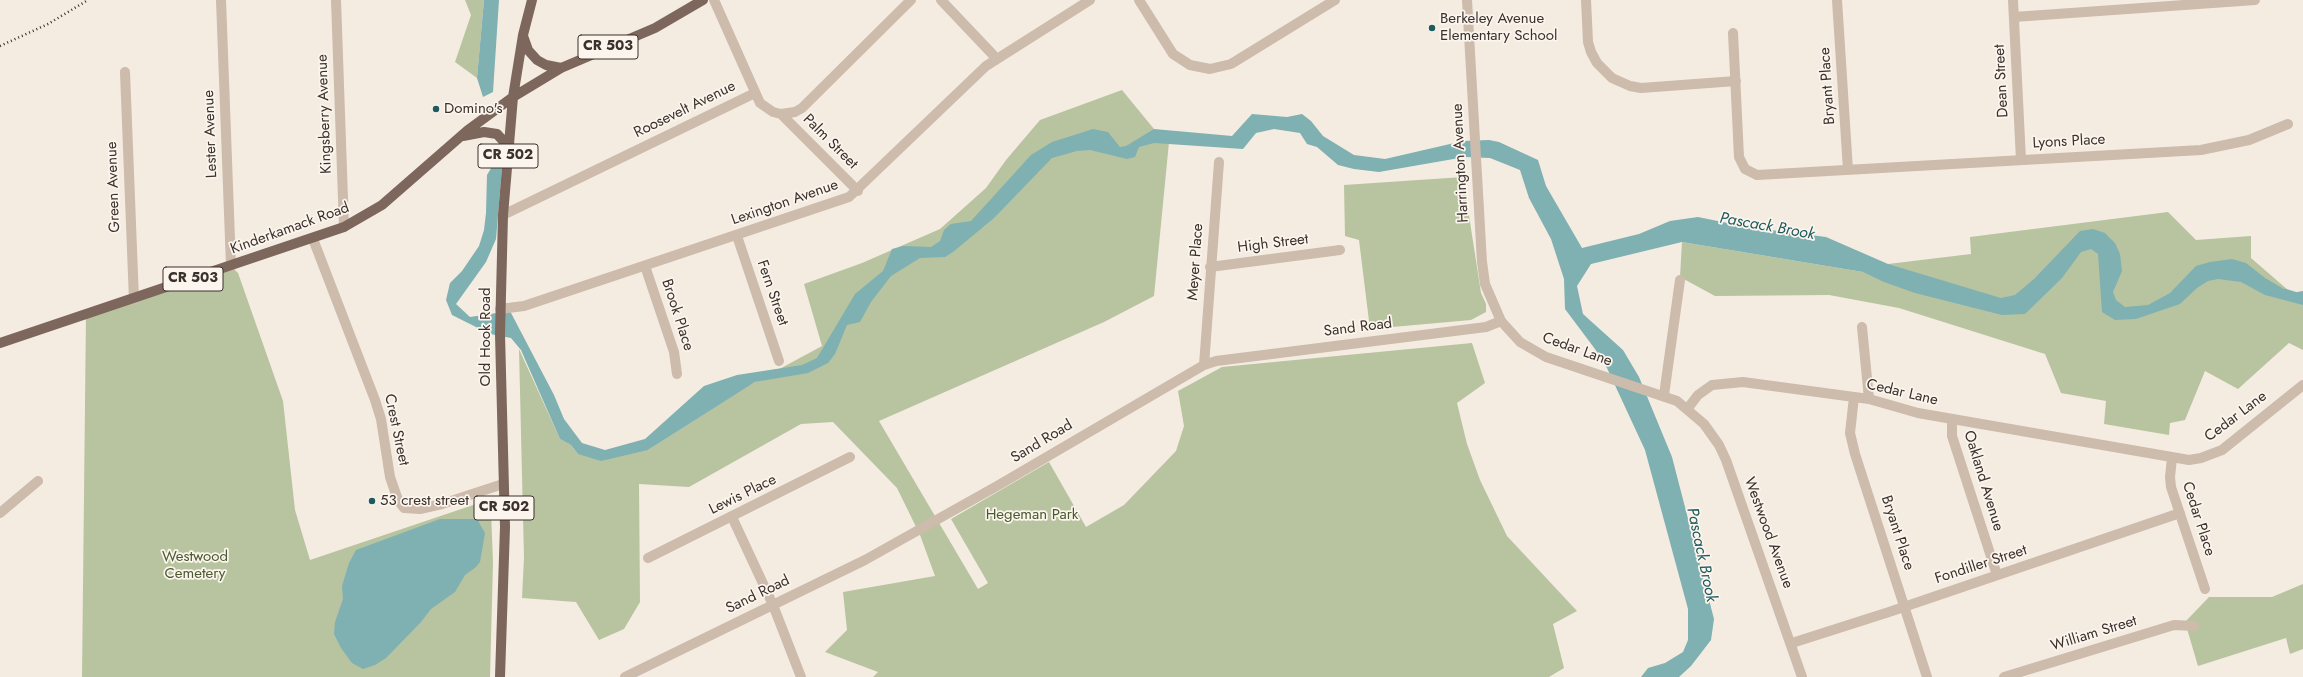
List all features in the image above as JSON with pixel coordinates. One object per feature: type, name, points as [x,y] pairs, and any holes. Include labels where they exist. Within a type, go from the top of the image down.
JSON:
[{"type":"main road","name":"Old Hook Road","points":[[500,677],[505,527],[500,339],[503,215],[513,97],[523,35],[532,0]]},
{"type":"main road","name":"Kinderkamack Road","points":[[0,343],[134,300],[344,227],[382,205],[461,136],[513,97],[561,68],[655,28],[703,0]]},
{"type":"main road","points":[[523,35],[528,50],[538,60],[546,65],[561,68]]},
{"type":"main road","points":[[461,136],[484,132],[498,134],[508,146]]},
{"type":"street","name":"Lester Avenue","points":[[221,0],[231,266]]},
{"type":"street","name":"Kingsberry Avenue","points":[[336,0],[344,227]]},
{"type":"street","points":[[714,0],[755,93]]},
{"type":"street","points":[[782,114],[795,112],[802,108],[910,0]]},
{"type":"street","points":[[941,0],[996,58]]},
{"type":"street","name":"Lexington Avenue","points":[[500,309],[524,306],[838,202],[858,191],[986,66],[996,58],[1090,0]]},
{"type":"street","points":[[1139,0],[1169,48],[1181,60],[1190,65],[1210,69],[1220,68],[1240,58],[1335,0]]},
{"type":"street","name":"Harrington Avenue","points":[[1467,0],[1483,273],[1489,296],[1501,321]]},
{"type":"street","points":[[1586,0],[1588,42],[1591,52],[1603,71],[1621,83],[1641,88],[1736,80]]},
{"type":"street","name":"Bryant Place","points":[[1837,0],[1848,170]]},
{"type":"street","name":"Dean Street","points":[[2014,0],[2021,160]]},
{"type":"street","points":[[2014,17],[2255,0]]},
{"type":"street","name":"Lyons Place","points":[[1734,33],[1739,157],[1745,169],[1757,174],[2201,150],[2249,140],[2288,124]]},
{"type":"street","name":"Green Avenue","points":[[125,72],[134,300]]},
{"type":"street","name":"Roosevelt Avenue","points":[[503,215],[755,93],[760,103],[766,109],[782,114]]},
{"type":"street","name":"Palm Street","points":[[782,114],[858,191]]},
{"type":"street","name":"Meyer Place","points":[[1204,365],[1210,267],[1219,162]]},
{"type":"street","name":"Fern Street","points":[[737,236],[779,361]]},
{"type":"street","name":"Crest Street","points":[[313,239],[375,400],[381,419],[390,477],[398,500],[404,508],[411,510],[442,504],[503,484]]},
{"type":"street","name":"High Street","points":[[1210,267],[1340,250]]},
{"type":"street","name":"Brook Place","points":[[645,266],[674,352],[677,374]]},
{"type":"street","points":[[1664,395],[1680,280]]},
{"type":"street","name":"Sand Road","points":[[625,677],[773,605],[895,543],[1204,365],[1216,361],[1486,327],[1501,321]]},
{"type":"street","name":"Cedar Lane","points":[[1501,321],[1510,333],[1531,349],[1555,361],[1607,378],[1648,389],[1664,395],[1688,408],[1698,395],[1712,385],[1733,382],[1869,399],[1918,413],[2172,458],[2201,458],[2222,450],[2303,385]]},
{"type":"street","points":[[1862,327],[1869,399]]},
{"type":"street","name":"Bryant Place","points":[[1854,397],[1850,433],[1855,454],[1928,677]]},
{"type":"street","name":"Westwood Avenue","points":[[1688,408],[1704,424],[1719,444],[1792,643],[1802,677]]},
{"type":"street","name":"Oakland Avenue","points":[[1952,419],[1952,436],[1997,575]]},
{"type":"street","name":"Lewis Place","points":[[648,558],[850,457]]},
{"type":"street","name":"Cedar Place","points":[[2172,458],[2170,472],[2171,487],[2205,589]]},
{"type":"street","points":[[0,513],[38,481]]},
{"type":"street","name":"Fondiller Street","points":[[1792,643],[1905,607],[2180,513]]},
{"type":"street","points":[[732,517],[773,605],[802,677]]},
{"type":"street","name":"William Street","points":[[2004,677],[2174,625],[2194,626]]},
{"type":"green space","points":[[465,0],[484,0],[477,78],[455,62],[471,15]]},
{"type":"green space","name":"Hegeman Park","points":[[1122,90],[1154,129],[1169,142],[1154,296],[1104,322],[879,421],[978,589],[988,583],[951,519],[1049,462],[1086,527],[1124,505],[1176,451],[1184,426],[1178,391],[1222,367],[1472,343],[1485,383],[1457,403],[1467,444],[1480,480],[1507,536],[1577,611],[1553,624],[1564,668],[1549,677],[873,677],[878,672],[825,652],[847,630],[843,592],[935,576],[920,535],[897,488],[833,422],[801,424],[689,487],[639,484],[640,602],[624,629],[599,640],[576,602],[522,598],[524,558],[519,349],[560,439],[571,445],[578,454],[648,450],[755,382],[781,376],[772,373],[822,346],[804,284],[862,263],[940,229],[986,188],[1006,160],[1040,120]]},
{"type":"green space","points":[[1463,177],[1481,293],[1486,304],[1486,312],[1471,320],[1370,329],[1359,240],[1345,236],[1344,185]]},
{"type":"green space","points":[[2168,212],[2196,240],[2251,236],[2251,258],[2303,303],[2303,350],[2289,343],[2238,389],[2205,371],[2185,420],[2170,423],[2169,435],[2104,424],[2106,401],[2061,393],[2045,354],[1899,308],[1829,295],[1715,296],[1680,277],[1682,242],[1863,272],[1888,264],[1971,254],[1970,237]]},
{"type":"green space","name":"Westwood Cemetery","points":[[231,266],[238,273],[283,401],[295,510],[310,560],[488,500],[491,511],[493,563],[490,677],[82,677],[86,314]]},
{"type":"green space","points":[[2303,584],[2303,649],[2290,654],[2286,638],[2198,666],[2185,622],[2209,597],[2272,597]]},
{"type":"water","points":[[484,0],[499,0],[493,92],[483,97],[477,78]]},
{"type":"water","points":[[1252,114],[1287,117],[1302,114],[1311,121],[1323,136],[1354,155],[1385,159],[1463,141],[1489,140],[1499,142],[1538,160],[1546,186],[1582,248],[1639,234],[1670,221],[1698,217],[1747,227],[1826,237],[1888,264],[2001,298],[2015,295],[2034,279],[2080,231],[2093,229],[2105,233],[2115,243],[2120,254],[2122,271],[2113,292],[2116,300],[2125,307],[2148,305],[2170,293],[2196,266],[2210,262],[2232,259],[2246,263],[2265,278],[2291,293],[2303,291],[2303,305],[2265,295],[2241,282],[2218,279],[2208,281],[2197,288],[2180,304],[2136,319],[2115,320],[2102,312],[2098,254],[2091,249],[2081,252],[2062,278],[2025,314],[2002,315],[1915,293],[1884,282],[1863,272],[1682,242],[1591,264],[1577,286],[1583,314],[1623,350],[1639,377],[1672,457],[1714,619],[1711,640],[1691,666],[1679,677],[1641,677],[1648,668],[1665,663],[1683,652],[1688,640],[1688,609],[1645,450],[1607,368],[1595,349],[1565,309],[1564,279],[1551,239],[1529,198],[1520,170],[1490,158],[1465,157],[1379,172],[1354,169],[1338,165],[1317,147],[1307,144],[1300,133],[1274,129],[1256,133],[1243,149],[1154,143],[1139,147],[1135,157],[1127,159],[1090,150],[1077,151],[1052,158],[994,218],[953,252],[945,257],[920,258],[891,276],[871,302],[860,322],[847,325],[835,354],[828,363],[808,373],[755,382],[648,450],[601,461],[578,454],[571,445],[560,439],[521,350],[511,338],[490,334],[452,315],[446,300],[450,283],[462,271],[479,246],[484,230],[486,213],[487,175],[493,165],[493,154],[503,155],[496,239],[486,262],[456,304],[470,317],[510,311],[554,395],[564,419],[582,443],[605,450],[645,439],[704,386],[737,375],[802,365],[817,358],[855,294],[883,271],[892,249],[903,246],[931,247],[940,241],[944,230],[951,224],[971,221],[1031,155],[1052,142],[1093,129],[1108,132],[1120,147],[1126,146],[1154,129],[1232,136]]},
{"type":"water","points":[[440,519],[477,519],[485,533],[480,562],[465,575],[455,592],[431,609],[421,622],[386,658],[375,665],[363,669],[352,663],[341,648],[334,634],[335,622],[343,599],[342,586],[349,563],[356,550]]},
{"type":"waterway","name":"Pascack Brook","points":[[2285,290],[2295,293]]},
{"type":"railway","points":[[0,46],[48,24],[88,0]]},
{"type":"place","name":"Berkeley Avenue Elementary School","points":[[1432,28]]},
{"type":"place","name":"Domino's","points":[[436,109]]},
{"type":"place","name":"53 crest street","points":[[372,501]]}]
